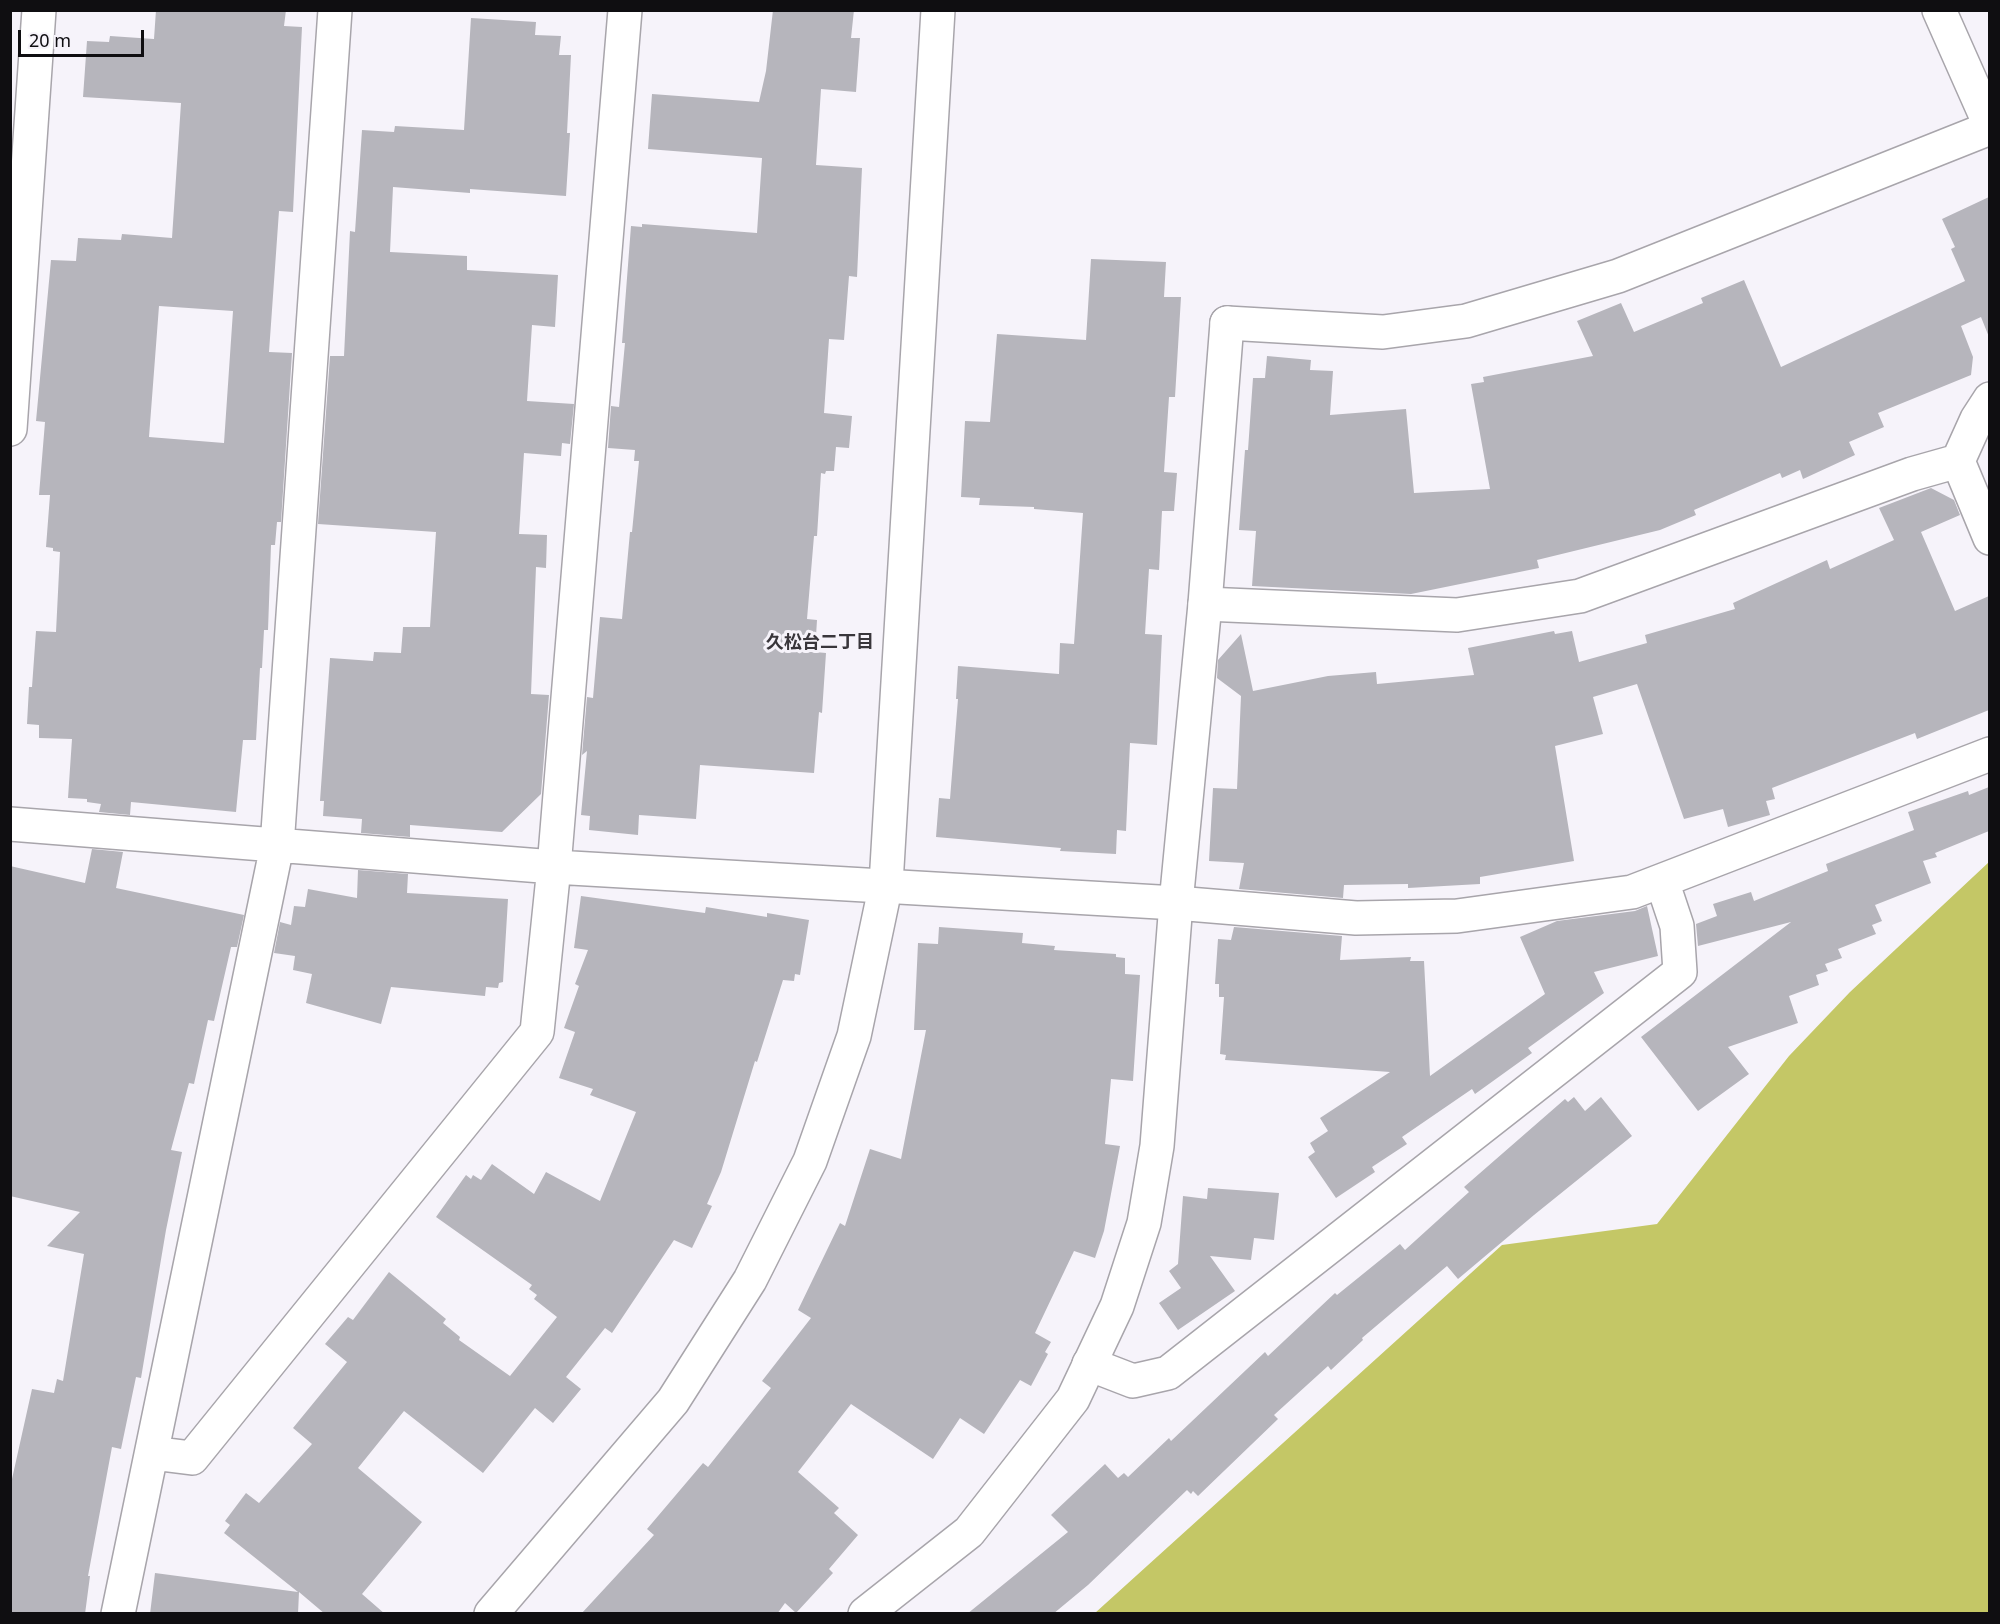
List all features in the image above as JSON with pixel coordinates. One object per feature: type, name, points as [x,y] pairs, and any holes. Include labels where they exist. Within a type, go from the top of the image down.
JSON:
[{"type":"street","points":[[10,429],[39,10]]},
{"type":"street","points":[[118,1614],[277,846],[335,10]]},
{"type":"street","points":[[152,1453],[192,1458],[537,1032],[554,867],[625,10]]},
{"type":"street","points":[[491,1614],[672,1401],[750,1280],[810,1161],[854,1036],[886,884],[938,10]]},
{"type":"street","points":[[865,1614],[969,1532],[1073,1399],[1117,1306],[1144,1222],[1157,1146],[1176,903],[1205,604],[1227,323],[1383,332],[1466,321],[1618,276],[1989,126],[1939,10]]},
{"type":"street","points":[[1989,399],[1958,461],[1989,538]]},
{"type":"street","points":[[1205,604],[1457,615],[1580,596],[1911,474],[1958,461]]},
{"type":"street","points":[[10,824],[554,867],[886,884],[1176,903],[1356,918],[1457,916],[1632,892],[1989,754]]},
{"type":"street","points":[[1089,1364],[1133,1381],[1168,1373],[1680,972],[1677,926],[1662,881]]},
{"type":"green space","points":[[1989,862],[1989,1613],[1095,1613],[1502,1245],[1657,1224],[1789,1056],[1850,992]]},
{"type":"building","points":[[156,10],[286,10],[284,26],[302,27],[293,212],[279,211],[269,352],[292,353],[281,522],[277,522],[275,545],[271,545],[268,630],[264,630],[256,740],[243,740],[236,812],[131,802],[130,815],[99,812],[101,804],[87,802],[87,799],[68,798],[72,739],[39,738],[39,725],[27,724],[36,631],[56,632],[60,552],[46,547],[50,495],[39,495],[45,422],[36,421],[51,260],[76,261],[78,238],[121,240],[122,234],[172,238],[181,103],[83,97],[87,41],[109,42],[110,36],[154,39]],"holes":[[[159,306],[233,311],[224,443],[149,437]]]},
{"type":"building","points":[[773,10],[854,10],[851,38],[860,38],[856,92],[821,89],[816,165],[862,168],[857,277],[849,276],[844,340],[829,339],[824,413],[852,416],[849,448],[836,447],[834,471],[821,473],[817,536],[814,536],[807,619],[817,620],[815,652],[826,653],[822,713],[819,712],[814,773],[700,765],[696,819],[639,815],[638,835],[589,830],[590,816],[581,815],[587,751],[582,755],[587,697],[593,698],[600,617],[622,619],[639,461],[634,461],[635,450],[608,448],[611,406],[619,407],[631,226],[642,227],[642,224],[757,233],[762,158],[648,149],[652,94],[759,102],[766,71]]},
{"type":"building","points":[[471,18],[536,22],[535,35],[561,36],[559,55],[571,55],[566,196],[470,189],[470,193],[393,187],[390,252],[467,256],[467,270],[558,275],[555,327],[532,325],[527,401],[574,404],[570,444],[562,443],[561,456],[524,453],[519,534],[547,535],[546,568],[536,567],[531,694],[549,695],[541,794],[502,832],[410,825],[410,837],[361,833],[362,819],[323,816],[324,801],[320,801],[330,658],[373,661],[374,652],[401,653],[403,627],[430,627],[436,532],[318,524],[330,356],[344,356],[350,231],[355,232],[362,130],[394,132],[395,126],[464,130]]},
{"type":"building","points":[[1989,197],[1989,337],[1981,317],[1961,326],[1973,357],[1971,375],[1878,413],[1884,427],[1849,442],[1855,455],[1803,479],[1800,470],[1782,478],[1780,473],[1694,510],[1696,515],[1660,530],[1537,560],[1539,568],[1411,594],[1252,586],[1256,531],[1239,530],[1253,378],[1265,378],[1267,356],[1311,360],[1310,370],[1333,371],[1330,415],[1406,409],[1414,493],[1490,489],[1471,384],[1484,382],[1483,377],[1593,356],[1577,321],[1621,303],[1634,332],[1703,303],[1701,298],[1744,280],[1781,367],[1965,281],[1951,249],[1955,247],[1942,219]]},
{"type":"building","points":[[1091,259],[1166,262],[1164,297],[1181,297],[1175,397],[1169,397],[1164,472],[1177,473],[1174,511],[1162,511],[1159,570],[1149,569],[1145,634],[1162,635],[1157,745],[1130,743],[1126,831],[1117,830],[1116,854],[1060,851],[1061,848],[936,837],[939,798],[950,799],[958,699],[956,699],[958,666],[1059,674],[1060,643],[1074,644],[1083,513],[1034,509],[1034,507],[979,505],[980,498],[961,497],[965,421],[990,422],[997,334],[1086,340]]},
{"type":"building","points":[[1931,488],[1954,500],[1960,515],[1921,532],[1955,611],[1989,596],[1989,710],[1917,739],[1915,733],[1772,788],[1775,799],[1766,801],[1770,815],[1728,827],[1723,809],[1684,819],[1637,684],[1593,697],[1603,734],[1555,746],[1574,861],[1480,877],[1480,884],[1408,888],[1408,884],[1344,885],[1343,898],[1239,889],[1244,863],[1209,861],[1213,788],[1237,789],[1241,696],[1217,678],[1218,660],[1241,634],[1253,691],[1328,676],[1376,672],[1377,684],[1474,675],[1468,648],[1554,631],[1555,634],[1572,631],[1579,662],[1647,643],[1645,635],[1735,609],[1733,603],[1827,560],[1830,569],[1894,540],[1879,508]]},
{"type":"building","points":[[1989,787],[1989,831],[1935,853],[1937,857],[1923,861],[1931,883],[1875,905],[1882,921],[1872,925],[1876,934],[1838,949],[1842,958],[1825,964],[1828,971],[1816,975],[1819,985],[1789,996],[1798,1023],[1728,1047],[1749,1074],[1698,1111],[1641,1037],[1791,922],[1698,946],[1696,924],[1717,916],[1713,904],[1751,892],[1754,901],[1828,871],[1826,864],[1914,830],[1908,812],[1968,791],[1969,795]]},
{"type":"building","points":[[92,849],[123,852],[116,888],[244,915],[237,947],[231,947],[214,1021],[208,1020],[194,1084],[189,1083],[171,1150],[182,1152],[166,1230],[141,1378],[136,1377],[121,1449],[112,1447],[88,1576],[90,1576],[85,1614],[10,1614],[10,1488],[32,1389],[54,1393],[57,1379],[63,1381],[84,1254],[47,1246],[80,1212],[10,1196],[10,866],[85,883]]},
{"type":"building","points":[[358,870],[408,874],[407,893],[508,899],[503,982],[499,983],[498,988],[486,987],[485,996],[391,987],[381,1024],[306,1003],[312,974],[293,970],[295,956],[274,953],[280,922],[291,925],[294,906],[305,907],[308,889],[357,898]]},
{"type":"building","points":[[581,896],[705,913],[706,907],[767,917],[767,913],[809,920],[800,975],[795,974],[794,981],[783,980],[721,1172],[707,1204],[712,1206],[692,1248],[674,1240],[612,1333],[605,1328],[566,1377],[581,1389],[553,1423],[535,1408],[483,1473],[404,1411],[358,1468],[422,1522],[362,1594],[385,1614],[325,1614],[299,1592],[298,1614],[150,1614],[155,1573],[298,1592],[224,1533],[230,1525],[225,1521],[246,1493],[259,1503],[312,1444],[293,1428],[347,1362],[325,1344],[348,1317],[353,1320],[389,1272],[446,1319],[443,1323],[460,1337],[459,1340],[510,1376],[557,1317],[534,1299],[537,1295],[529,1289],[532,1285],[436,1217],[466,1175],[471,1179],[473,1175],[481,1180],[492,1164],[534,1194],[546,1172],[600,1201],[636,1112],[590,1095],[593,1089],[559,1078],[575,1032],[564,1028],[579,986],[575,984],[588,950],[574,948]]},
{"type":"building","points":[[1647,906],[1658,956],[1594,972],[1604,993],[1528,1048],[1532,1053],[1475,1094],[1472,1089],[1402,1137],[1407,1144],[1372,1167],[1375,1172],[1336,1198],[1308,1157],[1315,1152],[1310,1143],[1328,1131],[1320,1118],[1390,1072],[1225,1060],[1226,1055],[1220,1054],[1224,997],[1219,997],[1219,984],[1215,984],[1218,939],[1231,940],[1234,927],[1342,936],[1340,960],[1411,957],[1410,961],[1424,961],[1430,1076],[1545,994],[1520,937],[1557,921],[1635,911]]},
{"type":"building","points":[[939,927],[1023,933],[1022,943],[1055,946],[1054,950],[1116,954],[1116,957],[1125,958],[1125,974],[1140,975],[1133,1081],[1111,1079],[1105,1144],[1120,1146],[1104,1231],[1095,1258],[1074,1251],[1035,1333],[1051,1342],[1045,1352],[1048,1354],[1031,1386],[1020,1380],[984,1434],[960,1418],[933,1459],[851,1404],[798,1472],[839,1508],[834,1513],[858,1535],[829,1569],[833,1573],[796,1613],[785,1603],[777,1614],[581,1614],[654,1535],[647,1529],[703,1463],[708,1467],[771,1388],[762,1381],[811,1318],[798,1310],[840,1223],[845,1226],[870,1149],[901,1159],[926,1030],[914,1030],[918,943],[938,944]]},
{"type":"building","points":[[1574,1097],[1585,1111],[1601,1097],[1632,1136],[1458,1279],[1447,1266],[1362,1338],[1363,1340],[1331,1370],[1328,1366],[1274,1415],[1278,1419],[1198,1496],[1193,1491],[1191,1494],[1187,1490],[1088,1585],[1053,1614],[967,1614],[1068,1532],[1051,1515],[1105,1464],[1118,1478],[1124,1473],[1128,1477],[1169,1438],[1171,1441],[1265,1352],[1268,1356],[1335,1293],[1337,1295],[1400,1244],[1405,1250],[1469,1192],[1464,1187],[1565,1099],[1568,1102]]},
{"type":"building","points":[[1208,1188],[1279,1193],[1274,1240],[1254,1238],[1251,1260],[1210,1256],[1235,1291],[1178,1330],[1159,1303],[1181,1288],[1169,1271],[1178,1264],[1183,1196],[1207,1199]]},
{"type":"district","name":"久松台二丁目","points":[[820,643]]}]
